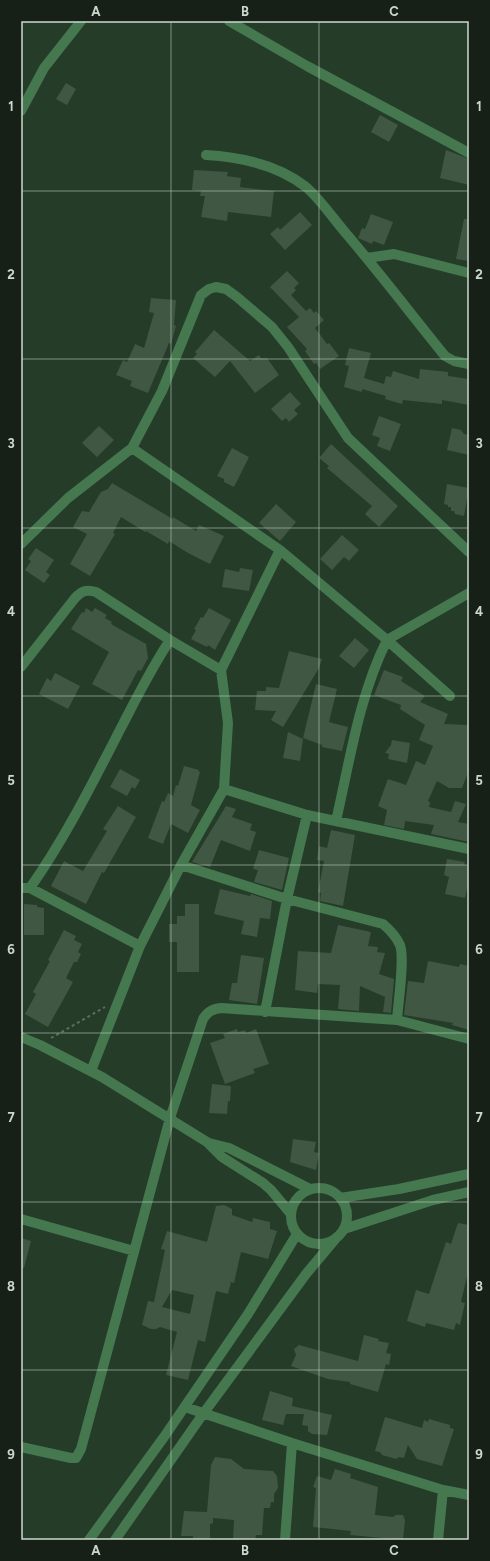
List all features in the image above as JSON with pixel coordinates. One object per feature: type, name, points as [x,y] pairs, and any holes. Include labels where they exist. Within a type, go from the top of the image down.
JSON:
[{"type":"street","points":[[21,111],[44,68],[81,21]]},
{"type":"street","points":[[229,21],[307,66],[469,154]]},
{"type":"street","points":[[206,155],[240,158],[273,168],[306,188],[367,258],[445,356],[454,361],[469,364]]},
{"type":"street","points":[[367,258],[394,254],[402,255],[469,273]]},
{"type":"street","points":[[21,544],[68,498],[132,448],[162,391],[201,295],[209,289],[216,287],[226,290],[237,297],[272,327],[304,371],[337,422],[356,446],[469,552]]},
{"type":"street","points":[[132,448],[280,550],[387,640],[450,696]]},
{"type":"street","points":[[91,1072],[140,946],[181,865],[224,789],[228,723],[221,670],[280,550]]},
{"type":"street","points":[[21,667],[75,598],[82,591],[88,590],[96,592],[170,640],[221,670]]},
{"type":"street","points":[[336,821],[362,703],[387,640],[469,592]]},
{"type":"street","points":[[140,946],[25,888],[46,865],[75,817],[140,690],[170,640]]},
{"type":"street","points":[[224,789],[307,815],[469,849]]},
{"type":"street","points":[[266,1012],[287,899],[307,815]]},
{"type":"street","points":[[181,865],[287,899],[383,924],[393,933],[400,947],[401,968],[397,1020]]},
{"type":"street","points":[[21,1447],[71,1458],[76,1458],[79,1455],[170,1118],[202,1019],[206,1013],[213,1009],[222,1008],[397,1020],[469,1038]]},
{"type":"street","points":[[21,1037],[40,1045],[91,1072],[170,1118],[207,1142],[222,1157],[271,1190],[291,1214]]},
{"type":"street","points":[[207,1142],[229,1148],[310,1189]]},
{"type":"street","points":[[340,1198],[399,1189],[469,1174]]},
{"type":"street","points":[[115,1540],[203,1414],[306,1274],[344,1229],[347,1218],[345,1207],[340,1198],[331,1191],[321,1188],[310,1189],[300,1195],[294,1203],[291,1214],[292,1225],[297,1234],[306,1241],[316,1244],[328,1243],[337,1237]]},
{"type":"street","points":[[344,1229],[433,1200],[469,1192]]},
{"type":"street","points":[[21,1219],[134,1251]]},
{"type":"street","points":[[89,1540],[185,1407],[248,1314],[297,1234]]},
{"type":"street","points":[[185,1407],[292,1443],[443,1490],[469,1495]]},
{"type":"street","points":[[285,1540],[292,1443]]},
{"type":"street","points":[[438,1540],[443,1490]]},
{"type":"path","points":[[40,1045],[119,999]]},
{"type":"building","points":[[66,83],[76,89],[67,105],[56,99]]},
{"type":"building","points":[[380,115],[398,125],[389,142],[371,132]]},
{"type":"building","points":[[446,150],[469,159],[469,185],[440,178]]},
{"type":"building","points":[[194,170],[228,172],[227,176],[241,178],[240,187],[274,191],[271,217],[228,212],[227,221],[201,217],[205,196],[200,196],[201,191],[192,190]]},
{"type":"building","points":[[300,212],[312,225],[285,250],[270,234],[278,227],[280,230]]},
{"type":"building","points":[[371,214],[393,222],[384,245],[373,241],[372,244],[358,238],[362,228],[365,229]]},
{"type":"building","points":[[464,219],[469,219],[469,261],[456,259]]},
{"type":"building","points":[[287,271],[299,283],[294,288],[296,290],[291,295],[306,311],[310,308],[314,313],[316,311],[324,320],[315,328],[327,344],[329,343],[339,356],[320,369],[316,363],[314,364],[305,351],[307,349],[287,327],[299,317],[270,287]]},
{"type":"building","points":[[151,298],[176,300],[174,325],[176,326],[171,344],[169,343],[148,393],[130,386],[132,381],[116,375],[123,360],[127,362],[135,344],[144,348],[154,313],[149,312]]},
{"type":"building","points":[[214,330],[250,361],[259,355],[261,358],[267,358],[279,375],[255,393],[230,361],[215,377],[193,358],[197,354],[195,352]]},
{"type":"building","points":[[349,348],[371,353],[364,378],[384,384],[386,376],[391,377],[393,371],[419,379],[420,369],[448,372],[448,376],[469,379],[469,405],[442,400],[442,404],[403,400],[402,404],[385,399],[386,396],[362,389],[362,392],[344,387],[349,366],[345,365]]},
{"type":"building","points":[[290,392],[301,404],[294,410],[298,414],[289,422],[286,418],[282,421],[271,409]]},
{"type":"building","points":[[379,416],[401,424],[390,451],[377,446],[380,438],[372,435]]},
{"type":"building","points":[[99,426],[114,440],[97,457],[82,443]]},
{"type":"building","points":[[452,428],[461,430],[464,434],[469,435],[469,455],[447,450]]},
{"type":"building","points":[[331,444],[398,506],[379,527],[365,514],[372,506],[327,468],[329,466],[319,458]]},
{"type":"building","points":[[232,448],[249,457],[234,487],[224,482],[224,479],[217,476]]},
{"type":"building","points":[[112,483],[172,519],[173,517],[196,531],[199,525],[224,536],[210,564],[169,541],[168,544],[146,531],[145,532],[121,517],[113,533],[115,534],[90,576],[70,564],[87,534],[73,527],[82,511],[89,512],[101,492],[108,489]]},
{"type":"building","points":[[447,484],[469,488],[464,516],[455,514],[454,511],[451,511],[451,507],[444,504]]},
{"type":"building","points":[[276,504],[296,522],[280,541],[259,523]]},
{"type":"building","points":[[342,535],[359,550],[349,561],[344,557],[332,570],[320,559]]},
{"type":"building","points":[[36,548],[54,560],[46,572],[50,575],[44,583],[25,570],[31,561],[28,559]]},
{"type":"building","points":[[240,568],[253,570],[249,591],[222,587],[225,569],[239,572]]},
{"type":"building","points":[[86,608],[92,612],[95,608],[107,615],[105,618],[112,622],[111,624],[146,644],[148,658],[141,671],[138,670],[122,700],[92,684],[109,652],[71,629],[82,612],[84,613]]},
{"type":"building","points":[[209,608],[231,620],[215,650],[208,645],[207,647],[191,639],[196,630],[194,629],[201,617],[203,618]]},
{"type":"building","points":[[355,638],[369,650],[354,668],[339,656]]},
{"type":"building","points":[[289,651],[322,659],[319,668],[283,727],[271,720],[276,711],[255,710],[257,691],[266,691],[266,687],[279,688]]},
{"type":"building","points":[[384,670],[403,677],[401,681],[425,696],[420,702],[448,714],[444,724],[469,725],[469,770],[462,788],[449,788],[437,781],[428,801],[430,802],[429,807],[451,812],[455,801],[466,804],[458,822],[469,824],[469,842],[431,834],[434,825],[405,821],[404,829],[384,825],[387,810],[378,806],[388,779],[406,785],[416,761],[425,765],[433,746],[419,740],[425,725],[400,709],[401,705],[374,695]]},
{"type":"building","points":[[55,673],[80,686],[68,709],[39,694],[47,678],[51,681]]},
{"type":"building","points":[[316,684],[337,689],[329,722],[348,727],[342,751],[322,747],[322,745],[303,738]]},
{"type":"building","points":[[288,732],[303,739],[300,761],[283,758]]},
{"type":"building","points":[[392,740],[410,743],[407,763],[388,759],[389,754],[385,753],[391,745]]},
{"type":"building","points":[[184,766],[199,770],[198,771],[200,772],[191,805],[200,810],[188,833],[171,824],[163,844],[148,838],[162,801],[164,802],[168,793],[173,796],[176,785],[178,786]]},
{"type":"building","points":[[120,769],[140,780],[135,789],[132,787],[127,796],[110,787]]},
{"type":"building","points":[[118,806],[136,817],[104,873],[102,872],[86,904],[51,886],[64,861],[83,871],[107,831],[103,829]]},
{"type":"building","points":[[226,806],[236,809],[232,817],[252,824],[250,830],[256,832],[250,851],[221,840],[210,867],[192,862]]},
{"type":"building","points":[[331,830],[355,835],[343,906],[320,901],[321,893],[318,892],[324,861],[317,860],[319,846],[327,848]]},
{"type":"building","points":[[259,850],[289,858],[282,890],[254,882],[258,870],[253,869]]},
{"type":"building","points":[[447,859],[465,862],[464,865],[469,866],[469,881],[465,898],[445,894],[449,877],[444,875]]},
{"type":"building","points":[[220,889],[250,896],[251,894],[272,901],[270,919],[260,918],[257,937],[241,934],[244,921],[214,914]]},
{"type":"building","points":[[24,904],[37,905],[37,907],[44,908],[44,935],[24,935]]},
{"type":"building","points":[[185,904],[199,904],[199,972],[177,972],[177,942],[169,942],[169,924],[177,924],[177,916],[185,916]]},
{"type":"building","points":[[338,925],[371,932],[368,946],[378,947],[377,952],[385,953],[379,974],[394,979],[391,1013],[383,1012],[385,997],[360,986],[359,1011],[338,1009],[340,985],[318,984],[317,993],[295,990],[298,951],[331,953]]},
{"type":"building","points":[[64,930],[76,936],[74,940],[82,944],[78,952],[81,954],[77,962],[74,962],[66,978],[73,982],[48,1027],[25,1014],[36,994],[33,992],[50,961],[48,960]]},
{"type":"building","points":[[241,955],[264,958],[257,1004],[229,1000],[232,983],[237,983]]},
{"type":"building","points":[[428,961],[459,967],[460,964],[469,966],[469,1030],[452,1025],[453,1023],[404,1015],[408,981],[424,983]]},
{"type":"building","points":[[237,1029],[238,1032],[245,1030],[246,1033],[256,1029],[269,1064],[253,1069],[255,1073],[225,1084],[210,1043],[225,1038],[223,1034]]},
{"type":"building","points":[[212,1084],[231,1086],[227,1114],[209,1113]]},
{"type":"building","points":[[293,1139],[316,1142],[314,1152],[319,1153],[316,1170],[290,1162]]},
{"type":"building","points":[[224,1205],[232,1209],[232,1215],[252,1222],[253,1218],[270,1222],[270,1229],[277,1231],[268,1259],[241,1252],[234,1283],[231,1282],[228,1294],[216,1291],[205,1342],[198,1340],[188,1380],[166,1375],[177,1332],[160,1327],[151,1329],[142,1325],[148,1301],[154,1302],[165,1250],[161,1249],[167,1231],[207,1242],[216,1206]],"holes":[[[172,1290],[194,1295],[190,1314],[162,1307]]]},
{"type":"building","points":[[458,1223],[469,1225],[468,1272],[461,1302],[465,1303],[460,1325],[456,1323],[454,1330],[426,1323],[425,1327],[407,1321],[416,1290],[429,1294],[446,1242],[451,1244]]},
{"type":"building","points":[[21,1238],[31,1241],[24,1268],[21,1267]]},
{"type":"building","points":[[364,1335],[379,1339],[378,1341],[389,1343],[386,1353],[391,1354],[389,1365],[386,1364],[378,1392],[350,1384],[350,1382],[328,1379],[291,1366],[296,1355],[294,1349],[299,1345],[358,1361]]},
{"type":"building","points":[[270,1391],[293,1398],[292,1406],[332,1415],[327,1435],[312,1434],[308,1431],[308,1426],[302,1425],[304,1414],[286,1414],[283,1425],[262,1420]]},
{"type":"building","points":[[385,1417],[422,1428],[424,1420],[428,1422],[429,1419],[450,1425],[450,1428],[454,1429],[442,1466],[417,1459],[408,1445],[404,1458],[399,1457],[396,1459],[382,1455],[380,1452],[375,1451]]},
{"type":"building","points":[[215,1457],[231,1459],[244,1469],[273,1471],[277,1476],[278,1488],[274,1494],[274,1502],[271,1502],[270,1508],[264,1508],[262,1535],[256,1535],[255,1540],[233,1540],[234,1520],[213,1518],[213,1523],[210,1524],[210,1540],[193,1539],[193,1536],[181,1536],[184,1511],[207,1512],[211,1465]]},
{"type":"building","points":[[335,1469],[351,1474],[350,1478],[378,1487],[375,1515],[393,1517],[396,1515],[403,1515],[405,1520],[403,1540],[350,1535],[351,1531],[313,1527],[316,1488],[313,1487],[317,1476],[331,1480]]}]
